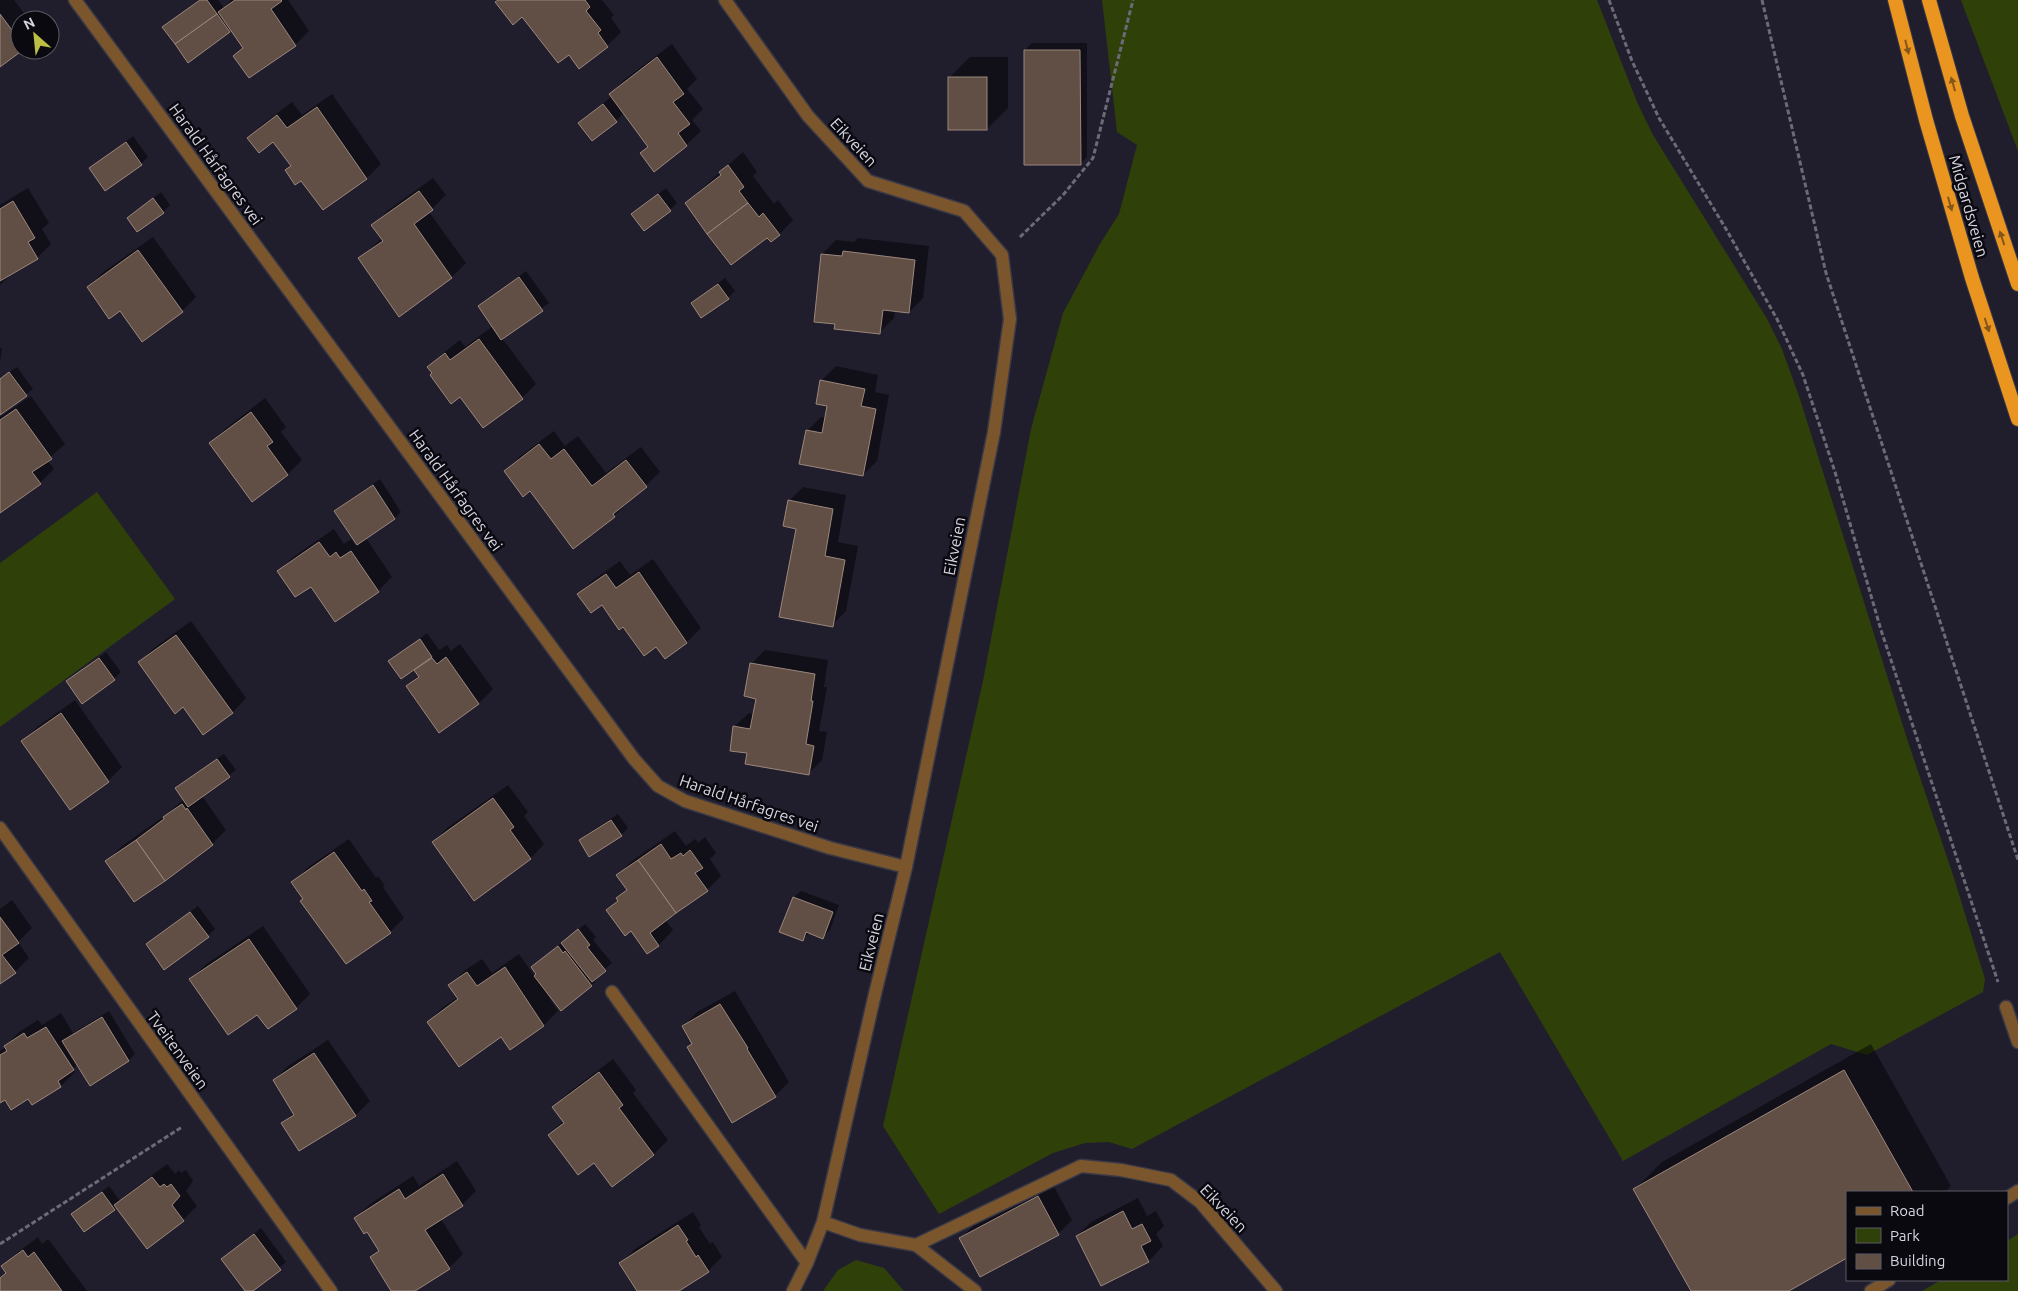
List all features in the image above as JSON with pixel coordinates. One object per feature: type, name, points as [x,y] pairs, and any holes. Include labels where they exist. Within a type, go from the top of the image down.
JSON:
[{"type":"highway","name":"Midgardsveien","points":[[1895,0],[1926,120],[1969,269],[2018,418]]},
{"type":"highway","name":"Midgardsveien","points":[[1929,0],[1962,116],[2018,284]]},
{"type":"street","name":"Harald Hårfagres vei","points":[[75,0],[634,759],[658,786],[685,801],[712,810],[830,848],[906,867]]},
{"type":"street","name":"Eikveien","points":[[725,0],[808,116],[868,181],[964,211],[1002,255],[1010,319],[994,432],[906,867],[823,1222],[807,1263],[793,1291]]},
{"type":"street","name":"Tveitenveien","points":[[0,828],[331,1291]]},
{"type":"street","points":[[612,992],[807,1263]]},
{"type":"street","points":[[2006,1007],[2018,1042]]},
{"type":"street","name":"Eikveien","points":[[916,1245],[1081,1166],[1122,1170],[1171,1180],[1200,1202],[1276,1291]]},
{"type":"street","points":[[823,1222],[860,1236],[916,1245],[975,1291]]},
{"type":"street","points":[[1871,1291],[1887,1281]]},
{"type":"path","points":[[1002,255],[1063,195],[1093,158],[1133,0]]},
{"type":"path","points":[[1609,0],[1632,61],[1659,118],[1726,229],[1777,320],[1803,375],[1835,472],[1881,630],[2006,1007]]},
{"type":"path","points":[[1762,0],[1826,273],[2018,860]]},
{"type":"path","points":[[0,1244],[203,1113]]},
{"type":"green space","points":[[1102,0],[1597,0],[1637,102],[1653,135],[1766,317],[1782,349],[1800,399],[1908,742],[1953,875],[1985,979],[1983,992],[1867,1055],[1831,1044],[1623,1161],[1500,952],[1132,1149],[1109,1142],[1085,1143],[1053,1153],[939,1214],[883,1126],[983,681],[1031,429],[1063,313],[1100,244],[1119,214],[1137,145],[1117,132]]},
{"type":"green space","points":[[1961,0],[2018,0],[2018,151]]},
{"type":"green space","points":[[97,492],[175,599],[0,727],[0,563]]},
{"type":"green space","points":[[2018,1234],[2018,1291],[1922,1291],[1939,1281],[2008,1281],[2008,1240]]},
{"type":"green space","points":[[856,1260],[884,1268],[904,1291],[823,1291],[838,1270]]},
{"type":"building","points":[[200,0],[207,0],[217,14],[175,44],[162,27]]},
{"type":"building","points":[[235,0],[281,0],[271,9],[296,46],[249,78],[233,56],[243,48],[218,12]]},
{"type":"building","points":[[498,0],[585,0],[590,7],[586,11],[601,30],[598,33],[608,47],[579,69],[569,55],[558,63],[522,17],[513,25],[495,2]]},
{"type":"building","points":[[0,14],[10,28],[10,60],[0,67]]},
{"type":"building","points":[[217,14],[230,32],[188,63],[175,44]]},
{"type":"building","points":[[1024,50],[1080,50],[1081,165],[1024,165]]},
{"type":"building","points":[[657,57],[684,94],[673,102],[690,124],[678,133],[687,146],[654,172],[640,153],[648,147],[609,94]]},
{"type":"building","points":[[948,77],[987,77],[987,130],[948,130]]},
{"type":"building","points":[[603,104],[617,122],[592,141],[578,123]]},
{"type":"building","points":[[317,107],[367,179],[323,210],[301,181],[295,185],[285,170],[291,166],[273,142],[259,153],[247,138],[277,115],[287,128]]},
{"type":"building","points":[[126,142],[142,165],[105,191],[89,168]]},
{"type":"building","points":[[728,165],[744,187],[739,191],[748,203],[707,234],[685,203],[721,175],[719,172]]},
{"type":"building","points":[[419,191],[433,210],[414,224],[452,278],[399,317],[358,258],[383,241],[371,225]]},
{"type":"building","points":[[658,194],[671,211],[644,231],[631,214]]},
{"type":"building","points":[[153,198],[164,213],[137,232],[127,218]]},
{"type":"building","points":[[13,201],[35,238],[28,242],[38,259],[0,281],[0,209]]},
{"type":"building","points":[[748,203],[759,217],[763,213],[780,235],[771,242],[767,238],[731,265],[707,234]]},
{"type":"building","points":[[138,250],[183,312],[142,342],[120,311],[109,319],[87,287]]},
{"type":"building","points":[[843,251],[915,260],[909,313],[883,310],[880,334],[834,329],[835,324],[814,322],[821,254],[842,256]]},
{"type":"building","points":[[519,277],[543,311],[501,340],[478,306]]},
{"type":"building","points":[[718,284],[729,299],[701,318],[691,303]]},
{"type":"building","points":[[479,339],[523,399],[483,428],[460,397],[451,404],[430,375],[432,373],[427,367],[445,353],[450,360]]},
{"type":"building","points":[[9,372],[27,396],[0,415],[0,379]]},
{"type":"building","points":[[820,380],[865,389],[861,406],[876,409],[863,476],[799,464],[806,430],[822,433],[827,406],[816,404]]},
{"type":"building","points":[[16,409],[52,459],[32,472],[41,484],[0,513],[0,420]]},
{"type":"building","points":[[251,412],[273,442],[267,446],[288,475],[252,502],[209,443]]},
{"type":"building","points":[[539,444],[551,459],[564,449],[592,486],[626,460],[647,487],[613,514],[615,517],[573,549],[530,491],[523,497],[504,471]]},
{"type":"building","points":[[373,485],[395,519],[357,545],[334,511]]},
{"type":"building","points":[[788,500],[833,509],[825,556],[845,560],[833,627],[779,617],[796,529],[783,526]]},
{"type":"building","points":[[319,542],[330,557],[336,552],[340,558],[351,551],[379,592],[335,622],[311,587],[295,597],[277,571]]},
{"type":"building","points":[[639,572],[687,643],[665,659],[656,647],[644,656],[623,627],[619,630],[602,605],[591,613],[577,594],[606,574],[616,588]]},
{"type":"building","points":[[176,635],[233,713],[203,735],[183,707],[175,714],[138,662]]},
{"type":"building","points":[[420,639],[432,657],[401,679],[388,661]]},
{"type":"building","points":[[446,657],[479,704],[439,733],[406,686],[419,677],[414,670],[432,658],[437,664]]},
{"type":"building","points":[[99,658],[115,680],[82,704],[66,681]]},
{"type":"building","points":[[750,663],[815,674],[806,744],[814,746],[809,775],[745,764],[747,753],[730,751],[733,726],[750,729],[756,699],[744,696]]},
{"type":"building","points":[[61,713],[109,782],[70,810],[21,741]]},
{"type":"building","points":[[217,759],[230,777],[188,807],[175,788]]},
{"type":"building","points":[[493,798],[514,827],[510,830],[531,859],[474,901],[432,842]]},
{"type":"building","points":[[182,804],[186,810],[187,808],[213,845],[165,881],[136,840]]},
{"type":"building","points":[[611,820],[622,836],[589,857],[579,840]]},
{"type":"building","points":[[136,840],[165,881],[134,902],[105,861]]},
{"type":"building","points":[[661,844],[671,859],[681,853],[683,856],[690,850],[703,868],[695,873],[708,891],[676,913],[638,860]]},
{"type":"building","points":[[334,852],[362,891],[364,889],[372,901],[369,902],[391,933],[346,964],[300,901],[303,899],[291,882]]},
{"type":"building","points":[[638,860],[676,913],[650,933],[659,946],[647,954],[631,931],[625,936],[606,910],[618,901],[616,898],[627,890],[616,875]]},
{"type":"building","points":[[793,897],[833,912],[823,939],[806,932],[803,941],[779,932]]},
{"type":"building","points":[[190,912],[209,937],[164,970],[146,944]]},
{"type":"building","points":[[0,917],[19,943],[2,955],[16,973],[0,984]]},
{"type":"building","points":[[578,929],[590,945],[587,947],[606,971],[592,982],[561,943]]},
{"type":"building","points":[[249,939],[297,1009],[268,1029],[257,1015],[228,1035],[189,979]]},
{"type":"building","points":[[558,946],[563,953],[565,951],[592,986],[561,1011],[534,976],[536,974],[531,967]]},
{"type":"building","points":[[505,967],[544,1026],[510,1050],[501,1037],[459,1067],[427,1022],[458,999],[448,985],[467,972],[477,986]]},
{"type":"building","points":[[720,1004],[776,1097],[732,1123],[687,1047],[692,1044],[682,1026]]},
{"type":"building","points":[[102,1017],[129,1061],[90,1086],[62,1041]]},
{"type":"building","points":[[46,1027],[74,1070],[58,1081],[61,1087],[32,1105],[28,1099],[11,1110],[5,1100],[0,1103],[0,1055],[7,1051],[4,1046],[24,1033],[27,1038]]},
{"type":"building","points":[[314,1053],[356,1116],[299,1151],[281,1123],[294,1115],[273,1080]]},
{"type":"building","points":[[1844,1070],[1912,1191],[1846,1191],[1846,1259],[1789,1291],[1691,1291],[1633,1189]]},
{"type":"building","points":[[599,1072],[623,1105],[619,1108],[654,1155],[612,1187],[594,1163],[578,1175],[548,1135],[564,1123],[552,1107]]},
{"type":"building","points":[[443,1174],[463,1206],[425,1230],[450,1269],[415,1291],[391,1291],[370,1257],[379,1251],[367,1232],[364,1234],[354,1218],[399,1189],[405,1199]]},
{"type":"building","points":[[152,1177],[160,1187],[164,1184],[167,1187],[171,1184],[180,1196],[172,1205],[184,1221],[147,1249],[114,1205]]},
{"type":"building","points":[[102,1192],[115,1210],[84,1232],[71,1214]]},
{"type":"building","points":[[1038,1196],[1059,1235],[980,1277],[959,1238]]},
{"type":"building","points":[[1123,1211],[1132,1229],[1142,1224],[1151,1241],[1141,1246],[1149,1262],[1101,1286],[1076,1236]]},
{"type":"building","points":[[678,1225],[696,1257],[698,1255],[709,1272],[679,1291],[637,1291],[619,1263]]},
{"type":"building","points":[[254,1234],[281,1270],[253,1291],[245,1291],[221,1259]]},
{"type":"building","points":[[23,1250],[28,1257],[34,1252],[62,1291],[0,1291],[0,1278],[6,1273],[1,1266]]}]
